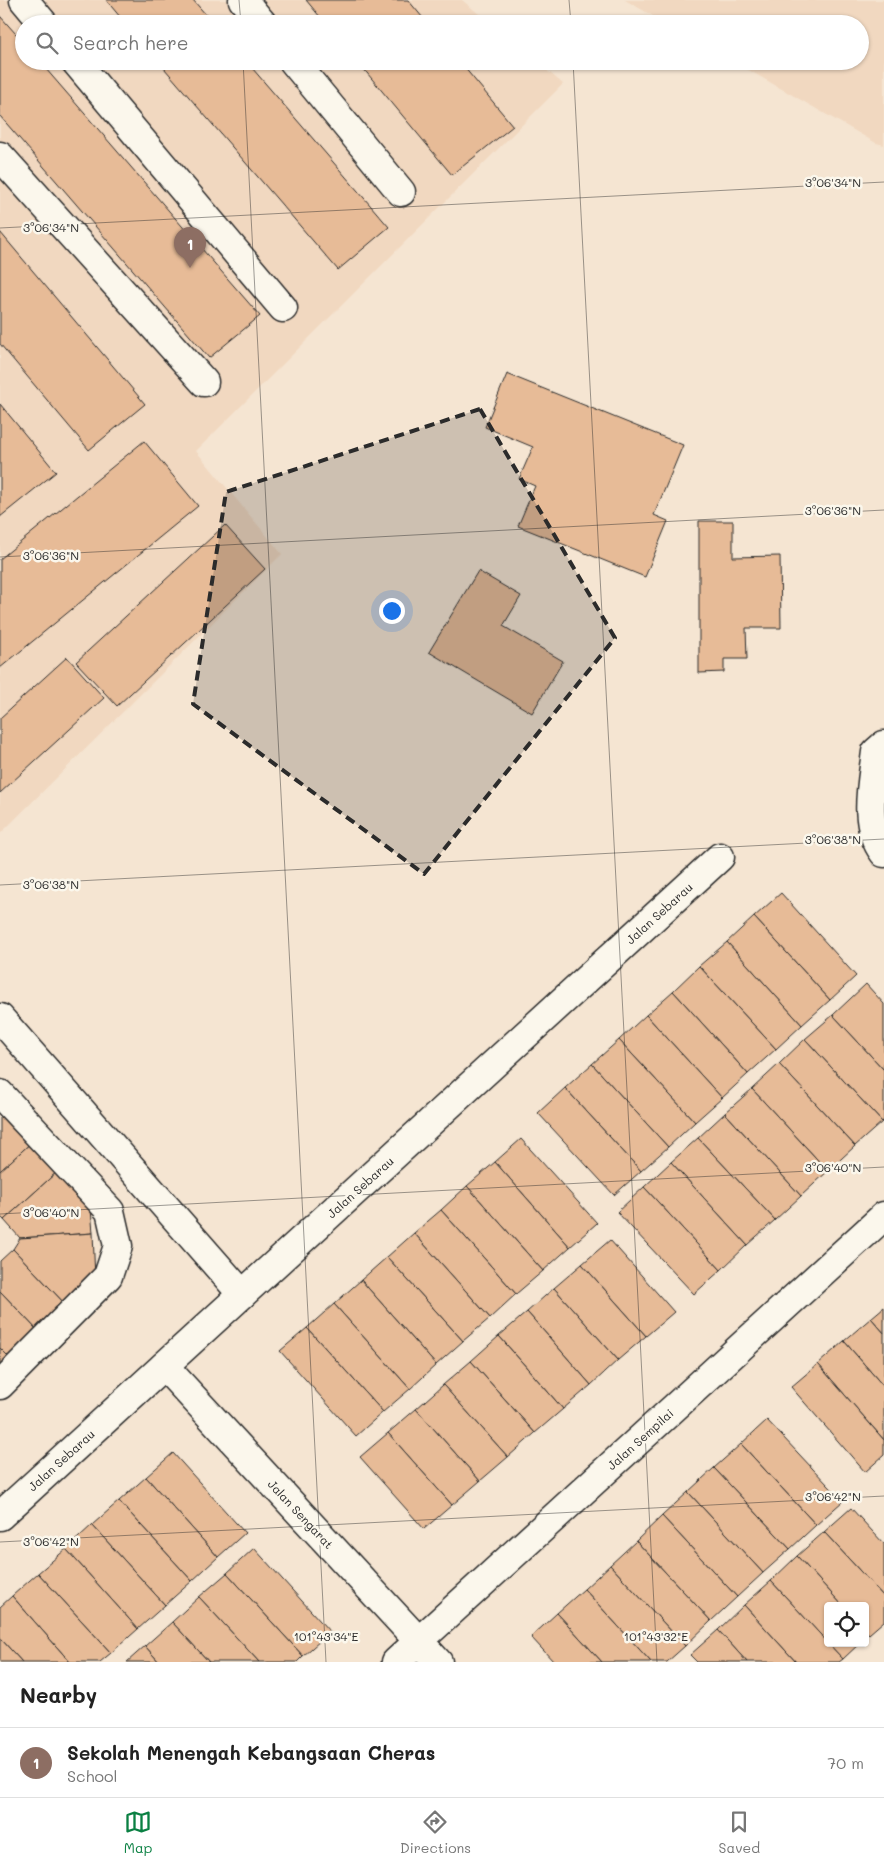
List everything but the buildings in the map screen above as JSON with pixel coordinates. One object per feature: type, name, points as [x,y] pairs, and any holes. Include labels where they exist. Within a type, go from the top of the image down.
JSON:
[{"type":"street","points":[[24,0],[36,15]]},
{"type":"street","points":[[243,0],[256,15]]},
{"type":"street","points":[[83,70],[283,308]]},
{"type":"street","points":[[300,70],[401,192]]},
{"type":"street","points":[[0,156],[204,382]]},
{"type":"street","points":[[880,748],[869,809],[878,845],[884,853]]},
{"type":"street","name":"Jalan Sebarau","points":[[0,1516],[720,857]]},
{"type":"street","points":[[0,1018],[242,1294]]},
{"type":"street","points":[[0,1094],[110,1211],[118,1246],[108,1276],[0,1386]]},
{"type":"street","name":"Jalan Sempilai","points":[[396,1662],[884,1216]]},
{"type":"street","name":"Jalan Sengarat","points":[[164,1366],[438,1662]]},
{"type":"highlighted area","points":[[480,409],[615,638],[424,874],[193,704],[226,492]]},
{"type":"shaded area","points":[[0,0],[462,0],[480,15],[15,15],[15,70],[547,70],[563,84],[196,451],[282,554],[0,834]]},
{"type":"shaded area","points":[[625,0],[884,0],[884,145],[876,143],[749,70],[869,70],[869,15],[651,15]]},
{"type":"place","name":"Sekolah Menengah Kebangsaan Cheras","points":[[190,268]]}]
